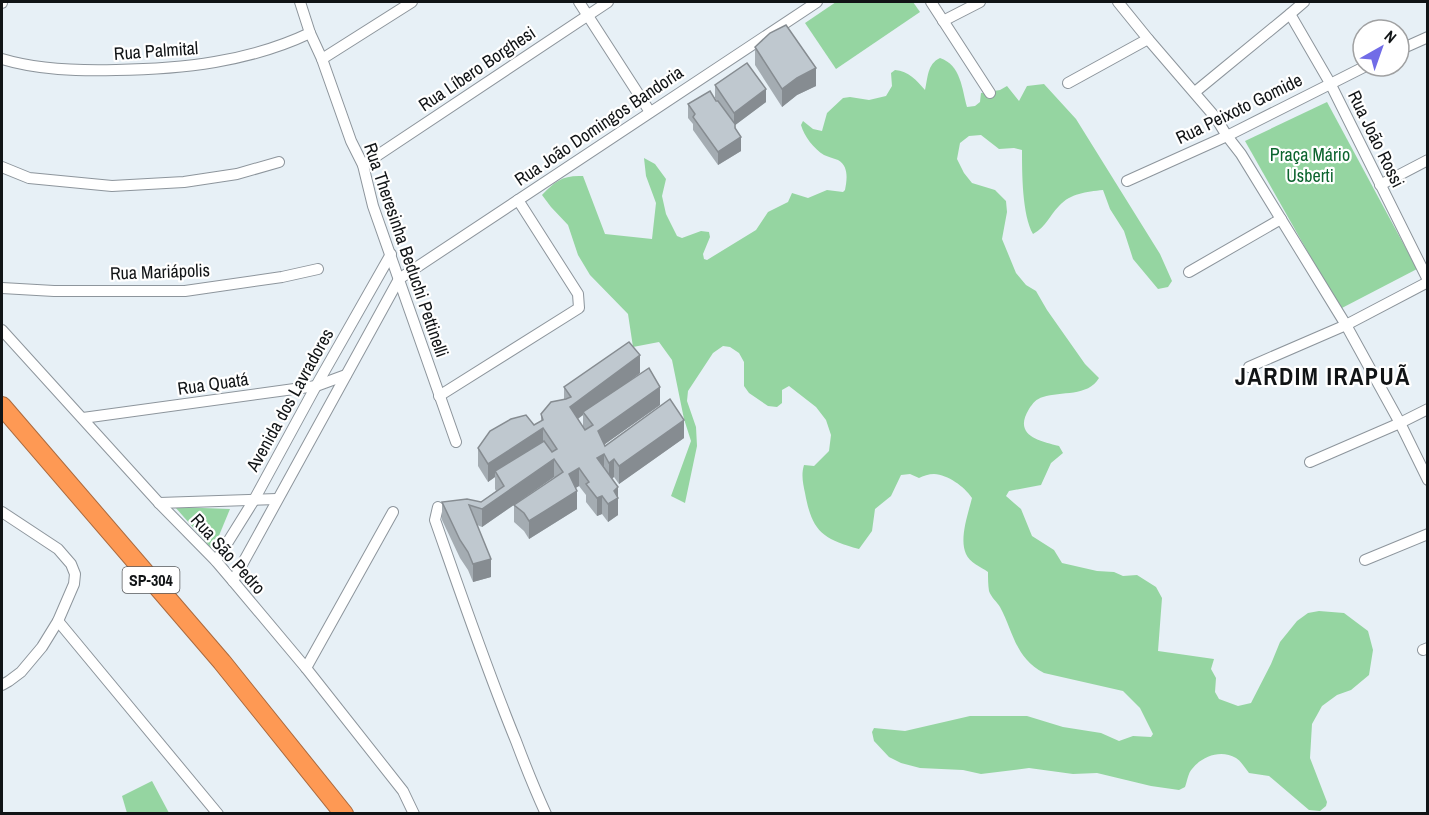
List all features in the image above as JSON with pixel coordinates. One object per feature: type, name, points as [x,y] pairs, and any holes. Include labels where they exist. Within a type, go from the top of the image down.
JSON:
[{"type":"highway","name":"SP-304","points":[[2,406],[222,662],[344,813]]},
{"type":"highway","name":"SP-304","points":[[298,756],[329,813]]},
{"type":"street","name":"Rua Theresinha Beduchi Pettinelli","points":[[300,2],[351,141],[363,165],[374,206],[456,442]]},
{"type":"street","points":[[322,59],[412,2]]},
{"type":"street","points":[[579,2],[650,112]]},
{"type":"street","name":"Rua Líbero Borghesi","points":[[363,165],[608,2]]},
{"type":"street","name":"Rua João Domingos Bandoria","points":[[399,279],[650,112],[800,6],[817,2]]},
{"type":"street","points":[[931,2],[990,93]]},
{"type":"street","points":[[943,21],[980,2]]},
{"type":"street","points":[[1118,2],[1216,117],[1242,154],[1346,325],[1400,423],[1428,480]]},
{"type":"street","points":[[1195,93],[1304,2]]},
{"type":"street","name":"Rua João Rossi","points":[[1290,14],[1330,83],[1428,281]]},
{"type":"street","name":"Rua Palmital","points":[[2,59],[57,69],[150,70],[224,61],[258,53],[310,33]]},
{"type":"street","points":[[1411,45],[1428,37]]},
{"type":"street","points":[[1068,83],[1148,39]]},
{"type":"street","name":"Rua Peixoto Gomide","points":[[1127,181],[1227,135],[1351,73]]},
{"type":"street","points":[[1380,185],[1428,160]]},
{"type":"street","points":[[2,167],[29,178],[112,186],[184,182],[237,174],[279,162]]},
{"type":"street","points":[[440,396],[579,308],[578,294],[518,200]]},
{"type":"street","points":[[1189,272],[1281,219]]},
{"type":"street","name":"Avenida dos Lavradores","points":[[216,561],[254,500],[391,254]]},
{"type":"street","name":"Rua Mariápolis","points":[[2,288],[54,291],[185,291],[282,277],[318,269]]},
{"type":"street","name":"Avenida dos Lavradores","points":[[233,581],[399,279]]},
{"type":"street","points":[[1249,367],[1346,325],[1428,281]]},
{"type":"street","name":"Rua São Pedro","points":[[2,330],[159,503],[216,561],[306,668],[403,792],[414,813]]},
{"type":"street","name":"Rua Quatá","points":[[83,418],[316,387],[346,375]]},
{"type":"street","points":[[1310,462],[1428,409]]},
{"type":"street","points":[[159,503],[277,500]]},
{"type":"street","points":[[438,507],[435,520],[474,634],[504,714],[546,813]]},
{"type":"street","points":[[2,512],[58,549],[71,564],[75,574],[74,585],[58,621],[42,647],[28,664],[2,685]]},
{"type":"street","points":[[306,668],[393,512]]},
{"type":"street","points":[[1365,560],[1428,534]]},
{"type":"street","points":[[58,621],[218,813]]},
{"type":"green space","points":[[836,2],[913,2],[920,12],[836,69],[805,23]]},
{"type":"green space","points":[[940,58],[947,61],[956,72],[962,85],[967,107],[975,106],[980,102],[981,93],[1000,90],[1007,86],[1019,101],[1027,86],[1044,84],[1076,119],[1160,254],[1172,281],[1168,287],[1158,289],[1133,259],[1124,231],[1110,209],[1103,190],[1069,198],[1059,206],[1042,228],[1033,234],[1025,205],[1022,150],[999,149],[981,135],[969,136],[960,143],[957,159],[964,173],[972,183],[995,190],[1006,201],[1007,212],[1002,239],[1016,273],[1026,285],[1036,291],[1085,364],[1099,378],[1094,384],[1081,391],[1043,397],[1032,405],[1025,418],[1026,431],[1036,439],[1059,446],[1063,453],[1051,463],[1041,485],[1009,491],[1006,496],[1021,509],[1032,536],[1054,550],[1062,563],[1097,571],[1114,572],[1123,576],[1137,575],[1156,587],[1162,598],[1158,651],[1214,659],[1211,669],[1216,678],[1215,692],[1219,699],[1238,706],[1251,703],[1280,642],[1297,621],[1308,613],[1319,611],[1344,613],[1368,631],[1373,650],[1369,675],[1351,690],[1337,695],[1322,706],[1312,724],[1310,758],[1327,802],[1320,811],[1309,810],[1269,776],[1249,773],[1238,759],[1224,754],[1206,757],[1196,764],[1185,787],[1179,790],[1097,773],[1073,774],[1029,768],[981,774],[963,770],[920,768],[889,757],[874,741],[872,732],[874,728],[905,731],[970,716],[1027,716],[1063,727],[1101,733],[1119,741],[1133,736],[1151,737],[1153,734],[1140,708],[1123,691],[1044,673],[1027,660],[1016,644],[1000,607],[990,593],[988,572],[972,562],[966,554],[963,541],[972,498],[955,482],[945,476],[934,474],[919,478],[910,474],[901,475],[891,496],[875,509],[872,531],[859,549],[836,541],[821,532],[815,525],[808,506],[803,472],[804,465],[814,466],[829,451],[831,435],[826,420],[816,407],[789,386],[782,390],[782,403],[777,407],[768,406],[749,393],[744,386],[744,362],[739,353],[730,347],[723,346],[713,353],[688,391],[687,401],[696,427],[697,446],[685,503],[671,496],[691,441],[672,360],[659,342],[633,347],[628,314],[590,275],[578,255],[568,225],[542,195],[560,180],[583,176],[605,234],[652,239],[656,203],[646,176],[644,158],[655,164],[666,179],[662,196],[666,214],[677,236],[682,238],[701,231],[709,232],[710,237],[703,254],[704,259],[707,260],[756,230],[768,212],[788,202],[792,193],[808,198],[827,190],[843,192],[845,190],[846,169],[838,160],[824,155],[813,146],[802,129],[803,121],[813,129],[822,131],[827,113],[843,98],[869,100],[886,96],[892,86],[891,73],[895,70],[908,74],[925,90],[930,68]]},
{"type":"green space","name":"Praça Mário Usberti","points":[[1327,102],[1417,269],[1340,309],[1245,141]]},
{"type":"green space","points":[[175,507],[230,509],[213,550]]},
{"type":"green space","points":[[152,781],[169,813],[127,813],[122,796]]},
{"type":"building","points":[[786,25],[816,68],[782,89],[755,47],[770,33]]},
{"type":"building","points":[[747,63],[766,89],[734,113],[715,85]]},
{"type":"building","points":[[710,91],[735,124],[741,137],[718,152],[693,117],[695,114],[688,104]]},
{"type":"building","points":[[629,342],[640,355],[570,407],[585,430],[593,425],[583,412],[649,368],[660,387],[598,431],[605,446],[670,399],[684,420],[619,466],[614,459],[609,463],[604,454],[597,458],[618,487],[614,491],[618,498],[608,504],[602,496],[597,498],[586,484],[589,482],[579,468],[569,474],[577,491],[529,521],[524,513],[514,505],[563,472],[554,459],[482,509],[469,505],[491,559],[473,564],[442,502],[467,499],[481,502],[504,486],[495,471],[544,441],[552,452],[557,449],[543,428],[488,464],[478,448],[490,431],[511,419],[526,415],[534,425],[543,420],[541,414],[551,402],[571,397],[564,387]]},
{"type":"district","name":"JARDIM IRAPUÃ","points":[[1323,377]]}]
